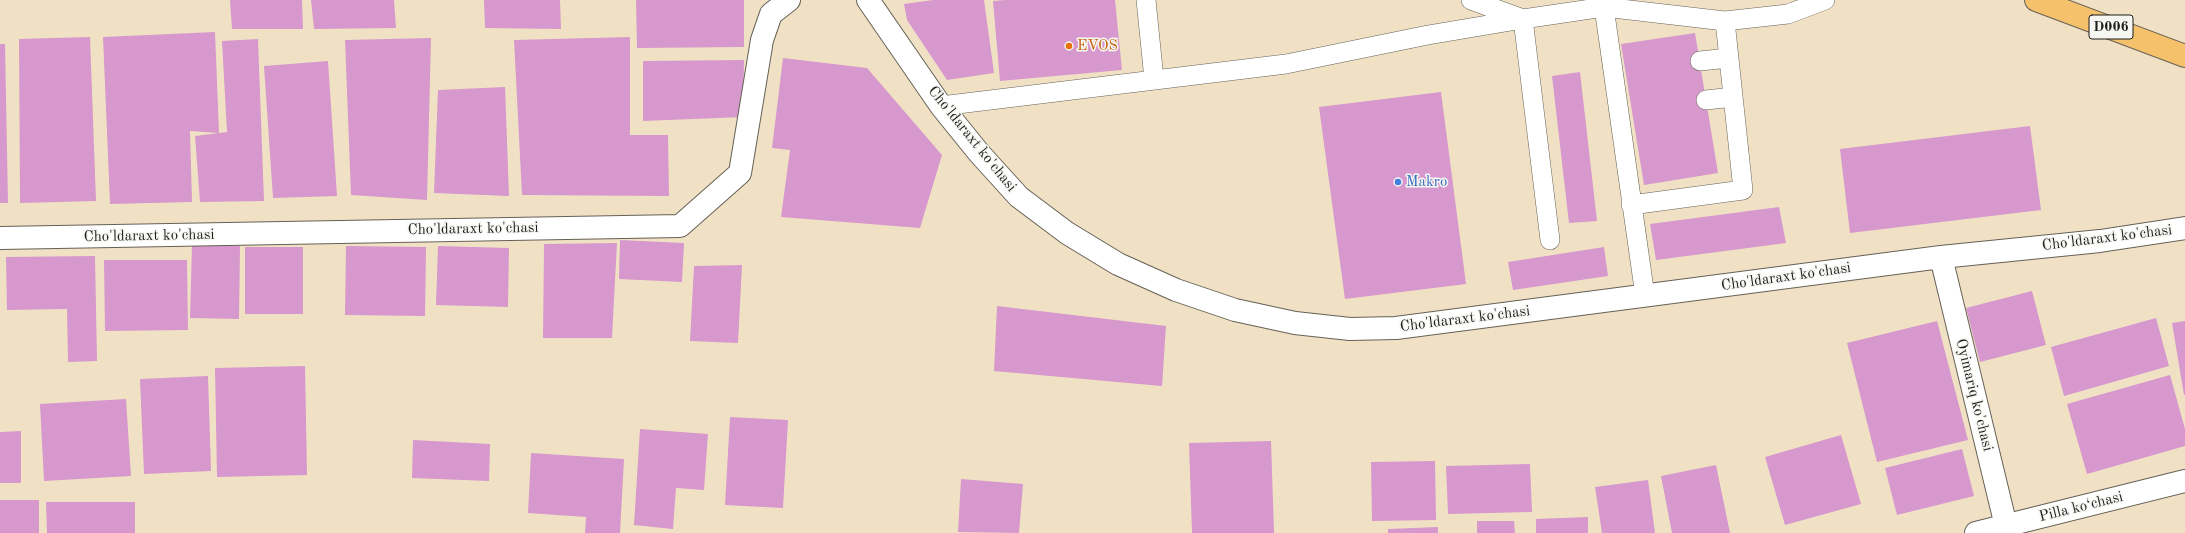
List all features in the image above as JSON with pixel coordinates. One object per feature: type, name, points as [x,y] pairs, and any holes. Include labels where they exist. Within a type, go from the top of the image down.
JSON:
[{"type":"main road","name":"D006","points":[[2036,0],[2185,56]]},
{"type":"street","name":"Cho'ldaraxt ko'chasi","points":[[0,238],[680,226],[740,173],[762,40],[771,14],[789,0]]},
{"type":"street","name":"Cho'ldaraxt ko'chasi","points":[[868,0],[941,106],[979,153],[1019,197],[1067,233],[1118,264],[1176,290],[1235,310],[1295,323],[1350,329],[1396,328],[1941,257],[2100,241],[2185,228]]},
{"type":"street","name":"Oyimariq ko'chasi","points":[[1941,257],[2005,529]]},
{"type":"street","name":"Pilla ko‘chasi","points":[[1976,533],[2005,529],[2185,481]]},
{"type":"lane","points":[[1146,0],[1154,79]]},
{"type":"lane","points":[[1470,0],[1523,20]]},
{"type":"lane","points":[[941,106],[1286,64],[1428,35],[1523,20],[1604,4],[1725,21],[1788,14],[1825,0]]},
{"type":"lane","points":[[1604,4],[1625,109],[1630,205],[1645,296]]},
{"type":"lane","points":[[1523,20],[1550,240]]},
{"type":"lane","points":[[1630,205],[1743,190],[1725,21]]},
{"type":"lane","points":[[1700,61],[1728,58]]},
{"type":"lane","points":[[1706,100],[1733,97]]},
{"type":"building","points":[[230,0],[302,0],[303,29],[232,29]]},
{"type":"building","points":[[311,0],[394,0],[396,28],[314,29]]},
{"type":"building","points":[[484,0],[560,0],[561,29],[485,28]]},
{"type":"building","points":[[636,0],[744,0],[744,47],[637,48]]},
{"type":"building","points":[[933,0],[984,0],[994,73],[947,80],[907,20],[904,4]]},
{"type":"building","points":[[1115,0],[1122,70],[1000,81],[993,1]]},
{"type":"building","points":[[215,32],[219,133],[190,131],[192,202],[110,204],[103,37]]},
{"type":"building","points":[[1695,33],[1718,173],[1644,185],[1621,44]]},
{"type":"building","points":[[90,37],[96,201],[20,203],[19,39]]},
{"type":"building","points":[[630,37],[630,135],[668,135],[669,196],[522,195],[514,40]]},
{"type":"building","points":[[431,38],[427,200],[351,195],[345,40]]},
{"type":"building","points":[[258,39],[264,201],[200,202],[195,136],[227,132],[222,41]]},
{"type":"building","points":[[0,44],[5,44],[8,203],[0,203]]},
{"type":"building","points":[[783,58],[867,68],[942,155],[920,228],[781,217],[790,150],[772,148]]},
{"type":"building","points":[[744,60],[743,117],[643,121],[643,61]]},
{"type":"building","points":[[328,61],[337,196],[273,198],[264,66]]},
{"type":"building","points":[[1580,72],[1597,221],[1569,223],[1552,76]]},
{"type":"building","points":[[505,87],[509,196],[434,193],[438,90]]},
{"type":"building","points":[[1441,92],[1466,284],[1345,299],[1319,107]]},
{"type":"building","points":[[2030,126],[2041,210],[1850,233],[1840,149]]},
{"type":"building","points":[[1779,207],[1786,243],[1656,260],[1650,224]]},
{"type":"building","points":[[620,240],[684,243],[682,282],[619,279]]},
{"type":"building","points":[[617,243],[612,338],[543,338],[544,244]]},
{"type":"building","points":[[192,245],[240,246],[239,319],[190,318]]},
{"type":"building","points":[[346,246],[426,247],[425,316],[345,315]]},
{"type":"building","points":[[438,246],[509,248],[508,307],[436,305]]},
{"type":"building","points":[[245,247],[303,247],[303,314],[245,314]]},
{"type":"building","points":[[1604,247],[1608,276],[1513,290],[1508,262]]},
{"type":"building","points":[[95,256],[97,361],[68,362],[67,309],[7,310],[6,257]]},
{"type":"building","points":[[104,260],[187,260],[188,330],[105,331]]},
{"type":"building","points":[[742,265],[738,343],[690,341],[694,266]]},
{"type":"building","points":[[2032,291],[2046,345],[1980,362],[1966,308]]},
{"type":"building","points":[[997,306],[1166,326],[1162,386],[994,371]]},
{"type":"building","points":[[2156,318],[2169,366],[2064,396],[2051,347]]},
{"type":"building","points":[[1937,321],[1968,440],[1877,462],[1847,343]]},
{"type":"building","points":[[2185,321],[2185,395],[2184,395],[2172,323]]},
{"type":"building","points":[[305,366],[307,475],[217,477],[215,368]]},
{"type":"building","points":[[2170,375],[2185,429],[2185,446],[2087,474],[2067,404]]},
{"type":"building","points":[[208,376],[211,471],[144,474],[140,379]]},
{"type":"building","points":[[126,399],[131,476],[44,481],[40,404]]},
{"type":"building","points":[[730,417],[788,420],[783,508],[725,505]]},
{"type":"building","points":[[640,429],[708,434],[704,490],[676,488],[673,529],[634,525]]},
{"type":"building","points":[[21,431],[21,483],[0,483],[0,432]]},
{"type":"building","points":[[1841,435],[1861,504],[1785,525],[1765,457]]},
{"type":"building","points":[[413,440],[490,444],[489,481],[412,478]]},
{"type":"building","points":[[1271,441],[1274,533],[1192,533],[1189,443]]},
{"type":"building","points":[[1962,449],[1974,496],[1897,515],[1885,468]]},
{"type":"building","points":[[531,453],[624,459],[620,533],[585,533],[586,517],[528,513]]},
{"type":"building","points":[[1435,461],[1436,520],[1372,521],[1371,462]]},
{"type":"building","points":[[1530,464],[1532,512],[1448,514],[1446,466]]},
{"type":"building","points":[[1716,465],[1730,533],[1672,533],[1661,476]]},
{"type":"building","points":[[961,479],[1023,484],[1019,533],[958,532]]},
{"type":"building","points":[[1648,480],[1655,533],[1602,533],[1595,487]]},
{"type":"building","points":[[0,500],[39,500],[39,533],[0,533]]},
{"type":"building","points":[[46,502],[135,502],[135,533],[47,533]]},
{"type":"building","points":[[1588,517],[1588,533],[1536,533],[1536,519]]},
{"type":"building","points":[[1477,521],[1514,521],[1515,533],[1477,533]]},
{"type":"building","points":[[1438,527],[1438,533],[1388,533],[1388,529]]},
{"type":"place","name":"EVOS","points":[[1069,46]]},
{"type":"place","name":"Makro","points":[[1398,182]]}]
